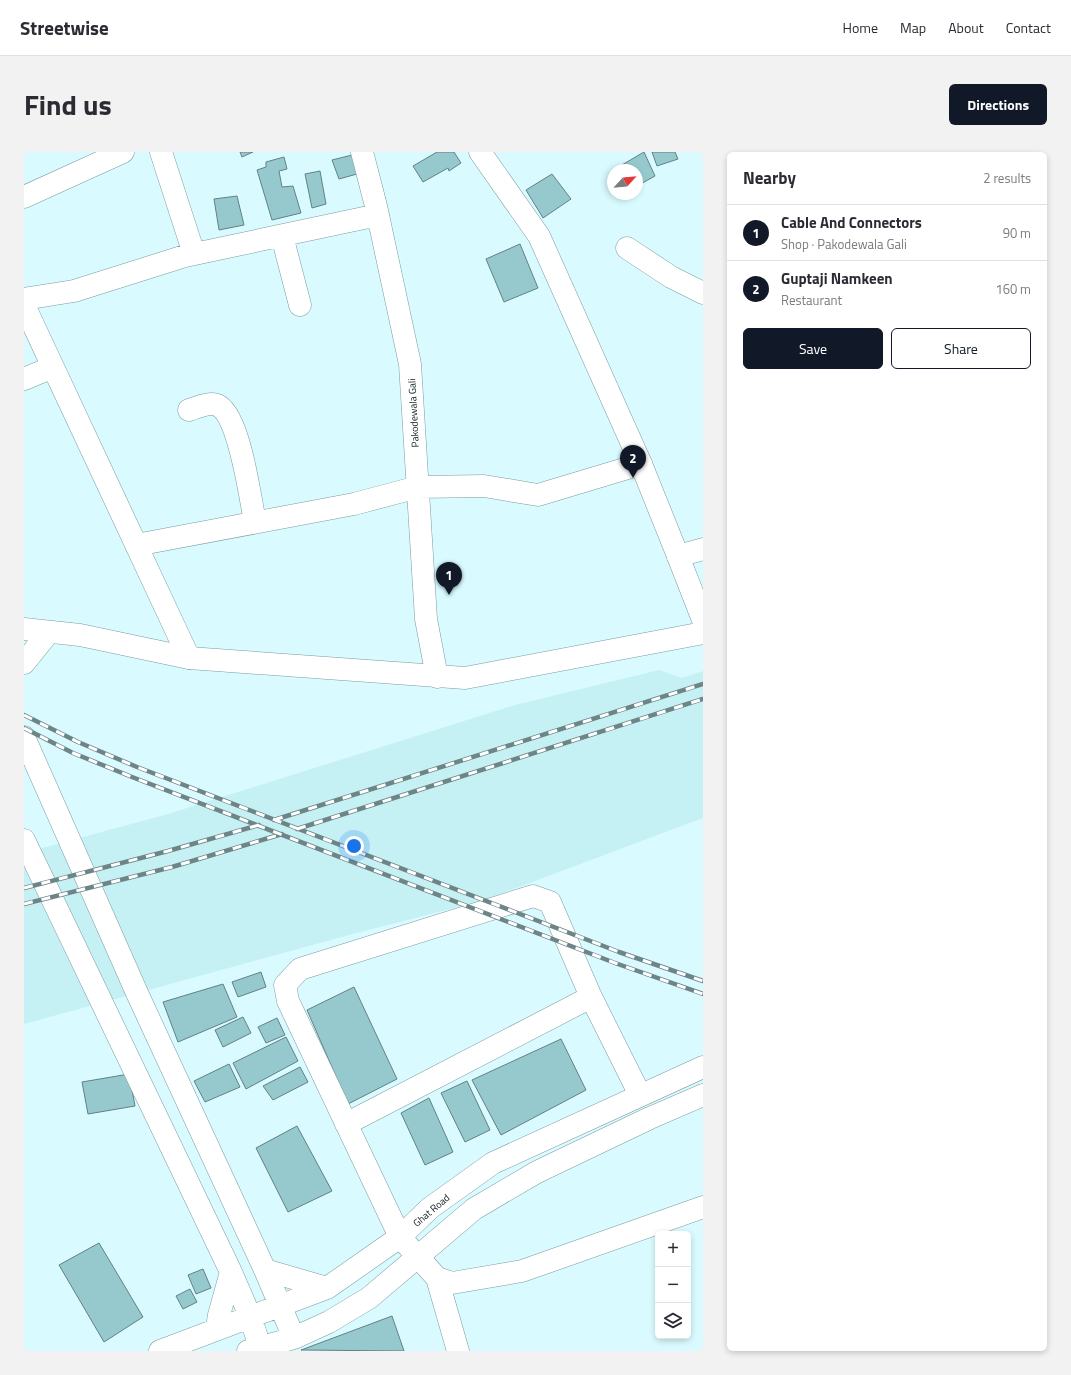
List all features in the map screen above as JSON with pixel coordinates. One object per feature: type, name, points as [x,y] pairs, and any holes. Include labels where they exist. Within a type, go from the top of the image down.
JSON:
[{"type":"street","points":[[24,197],[123,152]]},
{"type":"street","points":[[161,152],[194,254]]},
{"type":"street","name":"Pakodewala Gali","points":[[362,152],[378,215],[410,364],[426,619],[436,677]]},
{"type":"street","points":[[480,152],[539,236],[641,464],[703,620]]},
{"type":"street","points":[[24,299],[74,291],[194,254],[378,215]]},
{"type":"street","points":[[282,236],[300,305]]},
{"type":"street","points":[[627,248],[671,277],[703,293]]},
{"type":"street","points":[[24,305],[189,658]]},
{"type":"street","points":[[24,379],[53,367]]},
{"type":"street","points":[[189,410],[209,404],[219,406],[227,414],[237,433],[255,522]]},
{"type":"street","points":[[136,545],[354,504],[418,488],[484,486],[538,495],[641,464]]},
{"type":"street","points":[[678,556],[703,549]]},
{"type":"street","points":[[24,629],[80,635],[189,658],[465,678],[703,633]]},
{"type":"street","points":[[24,663],[49,632]]},
{"type":"street","points":[[24,737],[137,993],[265,1270],[294,1338]]},
{"type":"street","points":[[24,840],[231,1272],[250,1316],[254,1349],[294,1338],[329,1322],[369,1298],[474,1209],[537,1172],[650,1118],[703,1095]]},
{"type":"street","points":[[458,1351],[437,1278],[400,1237],[288,1001],[285,984],[300,969],[533,896],[550,902],[591,997],[640,1095]]},
{"type":"street","points":[[346,1124],[591,997]]},
{"type":"street","name":"Ghat Road","points":[[160,1351],[217,1328],[327,1288],[400,1237],[430,1208],[493,1163],[703,1067]]},
{"type":"street","points":[[437,1278],[452,1283],[522,1271],[703,1207]]},
{"type":"street","points":[[265,1270],[327,1288]]},
{"type":"street","points":[[217,1328],[219,1315],[231,1272]]},
{"type":"shaded area","points":[[659,670],[682,678],[703,671],[703,818],[482,901],[353,934],[24,1024],[24,853],[168,814],[515,705]]},
{"type":"building","points":[[240,152],[253,152],[242,157]]},
{"type":"building","points":[[437,152],[454,152],[461,163],[449,171],[448,168],[423,182],[413,166]]},
{"type":"building","points":[[644,152],[655,176],[643,183],[643,164],[624,164]]},
{"type":"building","points":[[652,152],[675,152],[678,159],[657,166]]},
{"type":"building","points":[[352,155],[357,174],[339,179],[332,160]]},
{"type":"building","points":[[284,157],[287,169],[279,171],[282,187],[293,186],[301,213],[272,220],[257,170],[266,167],[266,162]]},
{"type":"building","points":[[320,171],[326,204],[312,208],[305,174]]},
{"type":"building","points":[[552,174],[571,199],[543,218],[526,190]]},
{"type":"building","points":[[237,196],[244,225],[219,230],[214,199]]},
{"type":"building","points":[[520,244],[538,288],[504,302],[486,259]]},
{"type":"building","points":[[261,972],[266,987],[238,997],[232,982]]},
{"type":"building","points":[[223,984],[237,1017],[178,1042],[163,1002]]},
{"type":"building","points":[[354,987],[397,1079],[348,1104],[307,1010]]},
{"type":"building","points":[[243,1017],[251,1033],[223,1047],[215,1030]]},
{"type":"building","points":[[277,1018],[285,1035],[266,1043],[258,1027]]},
{"type":"building","points":[[286,1037],[298,1061],[246,1089],[233,1063]]},
{"type":"building","points":[[561,1039],[586,1090],[501,1135],[472,1080]]},
{"type":"building","points":[[229,1064],[240,1087],[205,1102],[194,1081]]},
{"type":"building","points":[[300,1067],[308,1082],[273,1100],[263,1086]]},
{"type":"building","points":[[129,1074],[135,1106],[88,1114],[82,1082]]},
{"type":"building","points":[[467,1081],[490,1130],[465,1142],[441,1093]]},
{"type":"building","points":[[429,1098],[453,1152],[425,1165],[401,1113]]},
{"type":"building","points":[[297,1126],[332,1191],[288,1212],[256,1148]]},
{"type":"building","points":[[99,1243],[143,1317],[104,1342],[59,1265]]},
{"type":"building","points":[[203,1269],[211,1288],[196,1294],[188,1275]]},
{"type":"building","points":[[190,1289],[197,1302],[183,1309],[176,1296]]},
{"type":"building","points":[[392,1316],[404,1351],[301,1350]]},
{"type":"railway","points":[[274,820],[703,684]]},
{"type":"railway","points":[[297,829],[703,699]]},
{"type":"railway","points":[[24,715],[78,742],[137,767],[619,952],[703,981]]},
{"type":"railway","points":[[24,728],[73,753],[132,777],[615,963],[703,994]]},
{"type":"railway","points":[[24,888],[168,851],[259,825]]},
{"type":"railway","points":[[24,904],[172,867],[282,834]]},
{"type":"place","name":"Guptaji Namkeen","points":[[633,478]]},
{"type":"place","name":"Cable And Connectors","points":[[449,595]]}]
